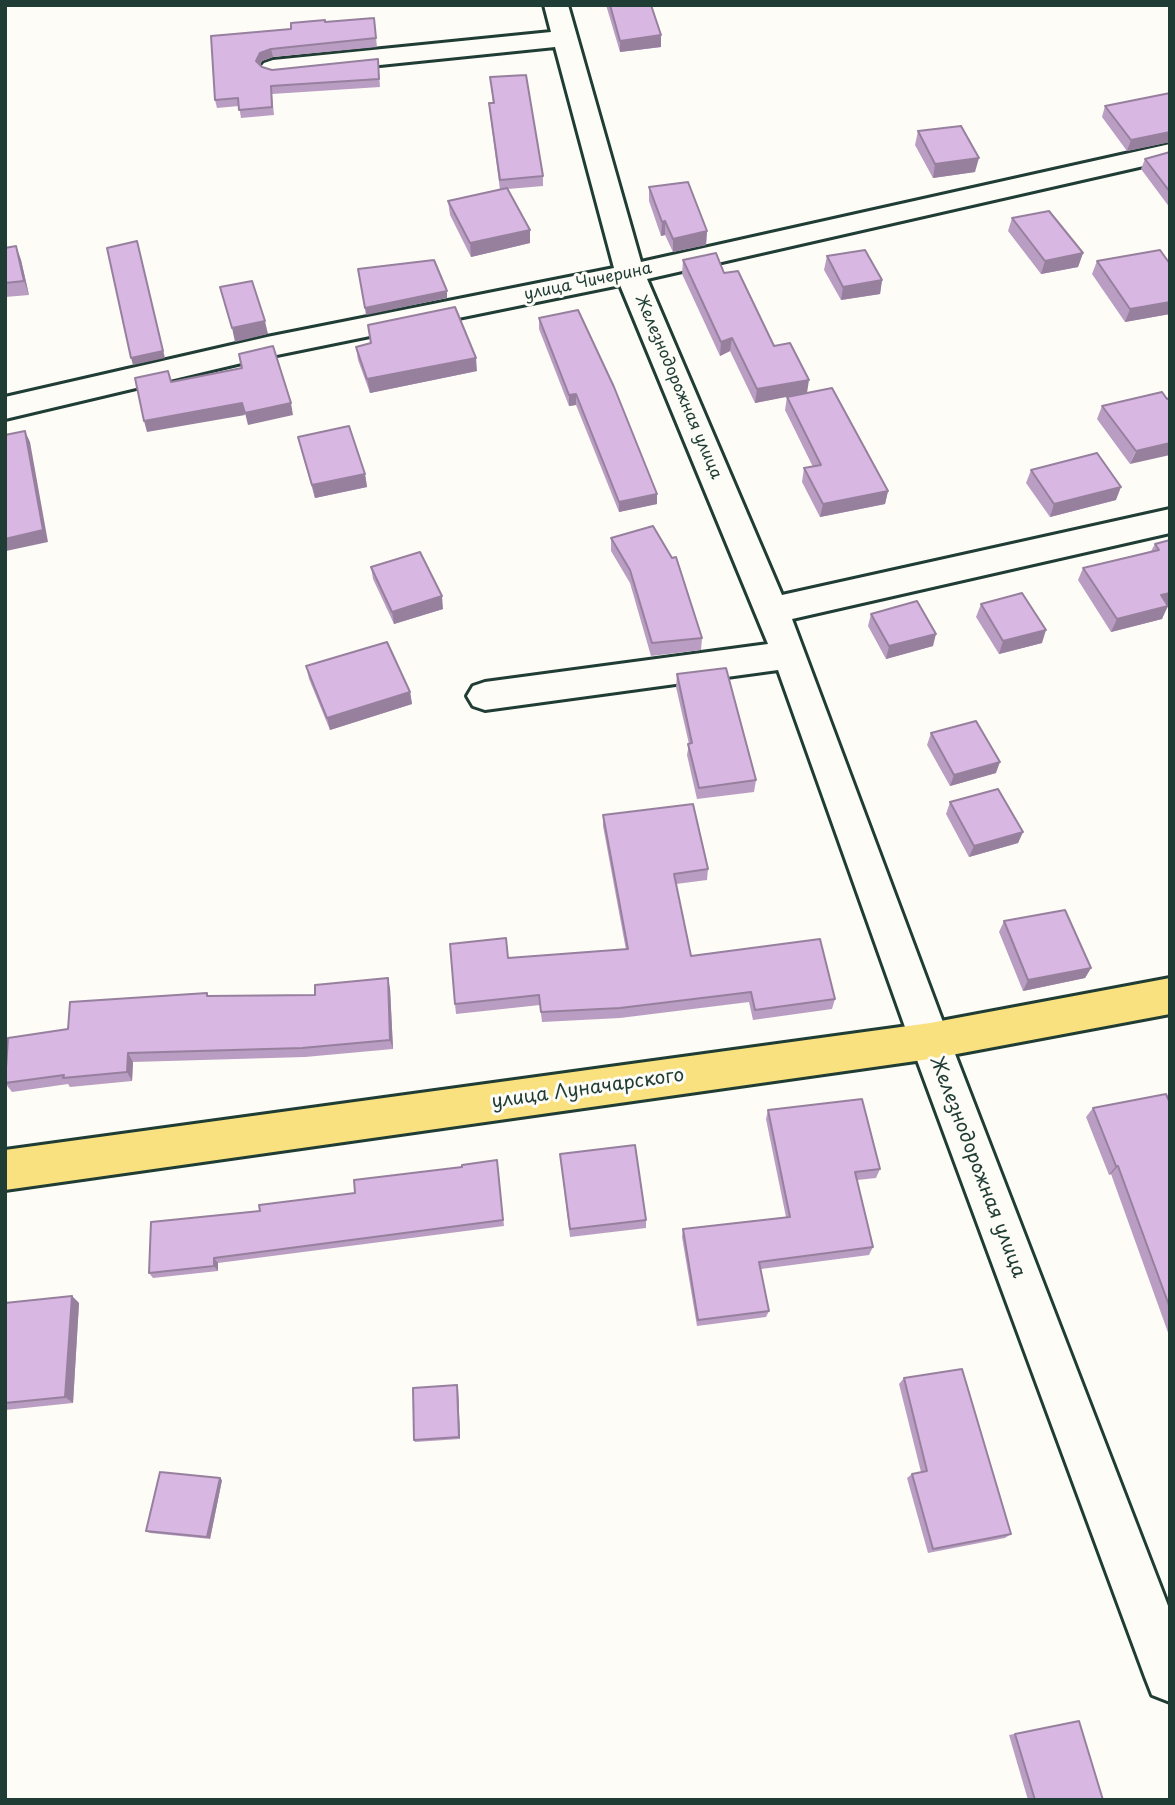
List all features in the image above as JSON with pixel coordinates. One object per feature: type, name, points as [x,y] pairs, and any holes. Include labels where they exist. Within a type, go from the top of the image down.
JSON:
[{"type":"main road","name":"улица Луначарского","points":[[5,1170],[930,1041],[1170,996]]},
{"type":"street","name":"Железнодорожная улица","points":[[556,5],[630,274],[773,610],[930,1041],[1170,1676]]},
{"type":"street","points":[[273,68],[564,38]]},
{"type":"street","name":"улица Чичерина","points":[[5,408],[267,347],[630,274],[1170,152]]},
{"type":"street","points":[[773,610],[1170,521]]},
{"type":"street","points":[[485,696],[790,655]]},
{"type":"building","points":[[610,5],[651,5],[661,35],[620,41]]},
{"type":"building","points":[[374,18],[376,38],[271,49],[260,53],[256,61],[262,67],[272,70],[378,59],[379,79],[271,86],[272,107],[239,110],[238,98],[215,100],[211,36],[291,29],[291,23]]},
{"type":"building","points":[[526,75],[543,176],[500,180],[489,103],[494,103],[490,77]]},
{"type":"building","points":[[1170,93],[1170,132],[1131,140],[1105,106]]},
{"type":"building","points":[[961,126],[979,158],[935,164],[918,131]]},
{"type":"building","points":[[1170,152],[1170,192],[1145,159]]},
{"type":"building","points":[[688,182],[707,231],[673,239],[665,221],[662,222],[649,187]]},
{"type":"building","points":[[507,188],[530,230],[470,243],[448,201]]},
{"type":"building","points":[[1049,211],[1083,253],[1045,261],[1012,218]]},
{"type":"building","points":[[137,241],[163,351],[131,358],[107,248]]},
{"type":"building","points":[[16,246],[24,281],[5,283],[5,248]]},
{"type":"building","points":[[865,250],[882,280],[843,287],[827,256]]},
{"type":"building","points":[[1160,250],[1170,264],[1170,302],[1130,309],[1097,261]]},
{"type":"building","points":[[716,253],[724,273],[738,271],[774,346],[790,343],[809,380],[757,389],[732,338],[721,342],[683,260]]},
{"type":"building","points":[[434,260],[447,291],[365,308],[358,269]]},
{"type":"building","points":[[252,281],[265,321],[232,328],[220,287]]},
{"type":"building","points":[[455,307],[476,358],[367,379],[356,347],[371,343],[368,325]]},
{"type":"building","points":[[578,310],[614,387],[657,494],[619,502],[576,394],[569,395],[539,318]]},
{"type":"building","points":[[273,346],[291,403],[245,413],[242,403],[144,421],[135,378],[168,371],[171,382],[242,368],[239,354]]},
{"type":"building","points":[[832,388],[888,491],[823,504],[804,468],[821,465],[787,397]]},
{"type":"building","points":[[1162,392],[1167,399],[1170,398],[1170,443],[1136,451],[1102,406]]},
{"type":"building","points":[[349,426],[365,474],[312,485],[298,437]]},
{"type":"building","points":[[25,431],[43,530],[5,539],[5,435]]},
{"type":"building","points":[[1097,453],[1121,487],[1054,504],[1031,470]]},
{"type":"building","points":[[653,526],[672,558],[676,557],[702,638],[652,643],[630,570],[611,538]]},
{"type":"building","points":[[1170,540],[1170,593],[1161,595],[1168,606],[1117,619],[1083,568],[1159,550],[1155,544]]},
{"type":"building","points":[[420,552],[442,596],[392,612],[371,567]]},
{"type":"building","points":[[1022,593],[1046,630],[1003,641],[981,604]]},
{"type":"building","points":[[917,601],[936,634],[889,646],[871,614]]},
{"type":"building","points":[[387,642],[410,692],[327,718],[306,666]]},
{"type":"building","points":[[726,668],[756,780],[699,788],[688,744],[692,743],[677,674]]},
{"type":"building","points":[[976,721],[1000,762],[954,775],[931,733]]},
{"type":"building","points":[[998,789],[1023,832],[974,846],[950,802]]},
{"type":"building","points":[[693,804],[708,869],[674,874],[691,956],[820,939],[835,999],[755,1010],[751,992],[620,1008],[541,1012],[539,995],[455,1004],[450,944],[506,938],[508,958],[628,949],[603,815]]},
{"type":"building","points":[[1065,910],[1091,968],[1028,980],[1004,921]]},
{"type":"building","points":[[388,978],[390,1040],[302,1048],[128,1053],[127,1072],[63,1078],[64,1075],[5,1083],[8,1038],[68,1029],[70,1002],[207,993],[207,996],[315,995],[315,985]]},
{"type":"building","points":[[1166,1094],[1170,1103],[1170,1308],[1118,1166],[1093,1108]]},
{"type":"building","points":[[862,1099],[880,1169],[855,1172],[873,1247],[759,1262],[769,1311],[698,1320],[683,1229],[790,1217],[768,1110]]},
{"type":"building","points":[[635,1145],[646,1220],[570,1229],[560,1154]]},
{"type":"building","points":[[497,1160],[503,1220],[214,1258],[214,1266],[149,1273],[151,1222],[260,1211],[259,1205],[355,1193],[354,1180]]},
{"type":"building","points":[[72,1296],[65,1397],[5,1403],[5,1303]]},
{"type":"building","points":[[962,1369],[1011,1534],[933,1549],[912,1474],[927,1471],[904,1378]]},
{"type":"building","points":[[457,1385],[459,1437],[414,1440],[413,1388]]},
{"type":"building","points":[[160,1472],[220,1478],[207,1537],[146,1531]]},
{"type":"building","points":[[1079,1721],[1103,1800],[1035,1800],[1015,1734]]}]
